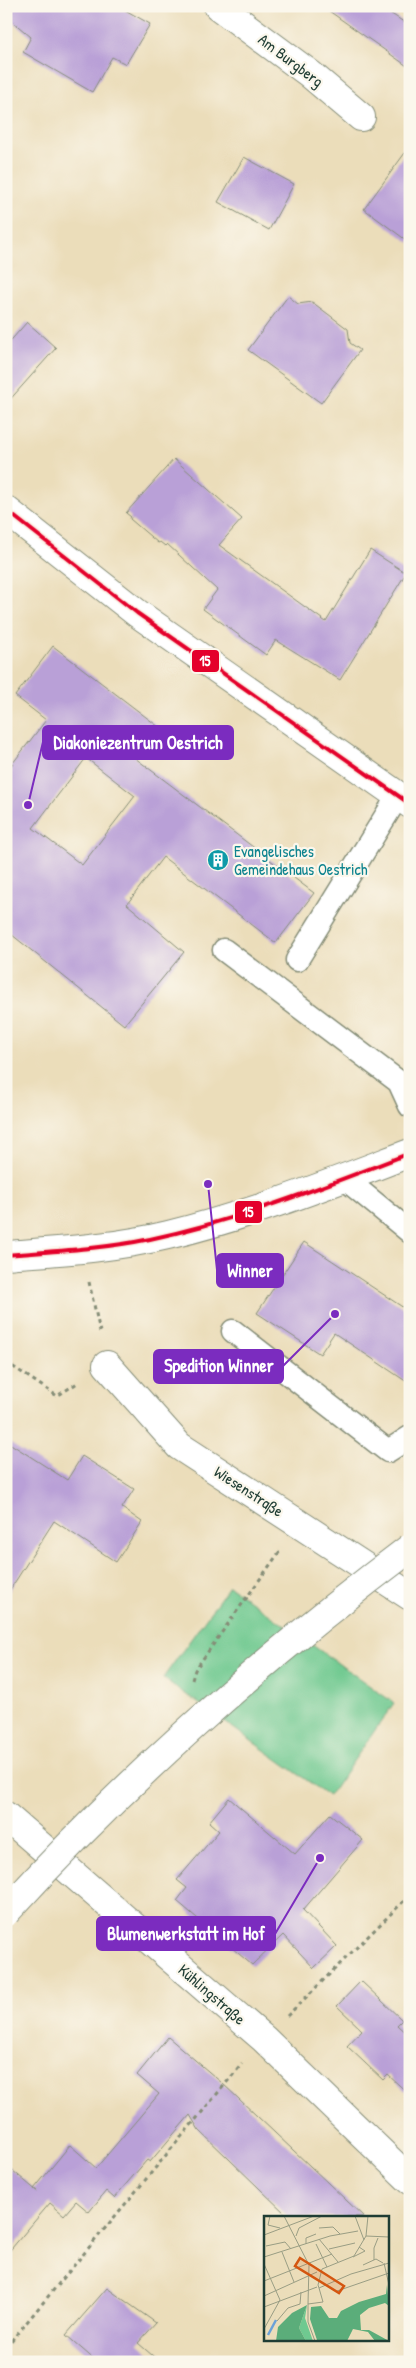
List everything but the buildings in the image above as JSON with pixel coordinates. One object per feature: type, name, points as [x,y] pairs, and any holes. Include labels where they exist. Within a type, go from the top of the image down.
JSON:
[{"type":"main road","name":"Am Burgberg","points":[[218,6],[310,74],[361,117]]},
{"type":"main road","points":[[6,510],[137,614],[404,800]]},
{"type":"main road","points":[[6,1255],[82,1249],[167,1235],[224,1220],[344,1178],[410,1152]]},
{"type":"main road","name":"Wiesenstraße","points":[[107,1364],[179,1446],[410,1596]]},
{"type":"main road","points":[[6,1912],[42,1872],[162,1755],[289,1643],[410,1548]]},
{"type":"main road","name":"Kühlingstraße","points":[[6,1816],[264,2039],[410,2180]]},
{"type":"lane","points":[[297,960],[404,800]]},
{"type":"lane","points":[[224,950],[399,1082],[410,1106]]},
{"type":"lane","points":[[344,1178],[410,1232]]},
{"type":"lane","points":[[233,1331],[388,1451],[410,1437]]},
{"type":"path","points":[[6,1362],[57,1396],[107,1364],[82,1249]]},
{"type":"path","points":[[6,2347],[264,2039],[410,1895]]},
{"type":"green space","points":[[229,1586],[394,1703],[329,1796],[163,1678]]},
{"type":"transit line","name":"15","points":[[6,510],[137,613],[410,804]]},
{"type":"transit line","name":"15","points":[[6,1255],[114,1245],[183,1231],[282,1201],[410,1153]]},
{"type":"place","name":"Diakoniezentrum Oestrich","points":[[28,805]]},
{"type":"place","name":"Evangelisches Gemeindehaus Oestrich","points":[[218,860]]},
{"type":"place","name":"Winner","points":[[208,1184]]},
{"type":"place","name":"Spedition Winner","points":[[335,1314]]},
{"type":"place","name":"Blumenwerkstatt im Hof","points":[[320,1858]]}]
